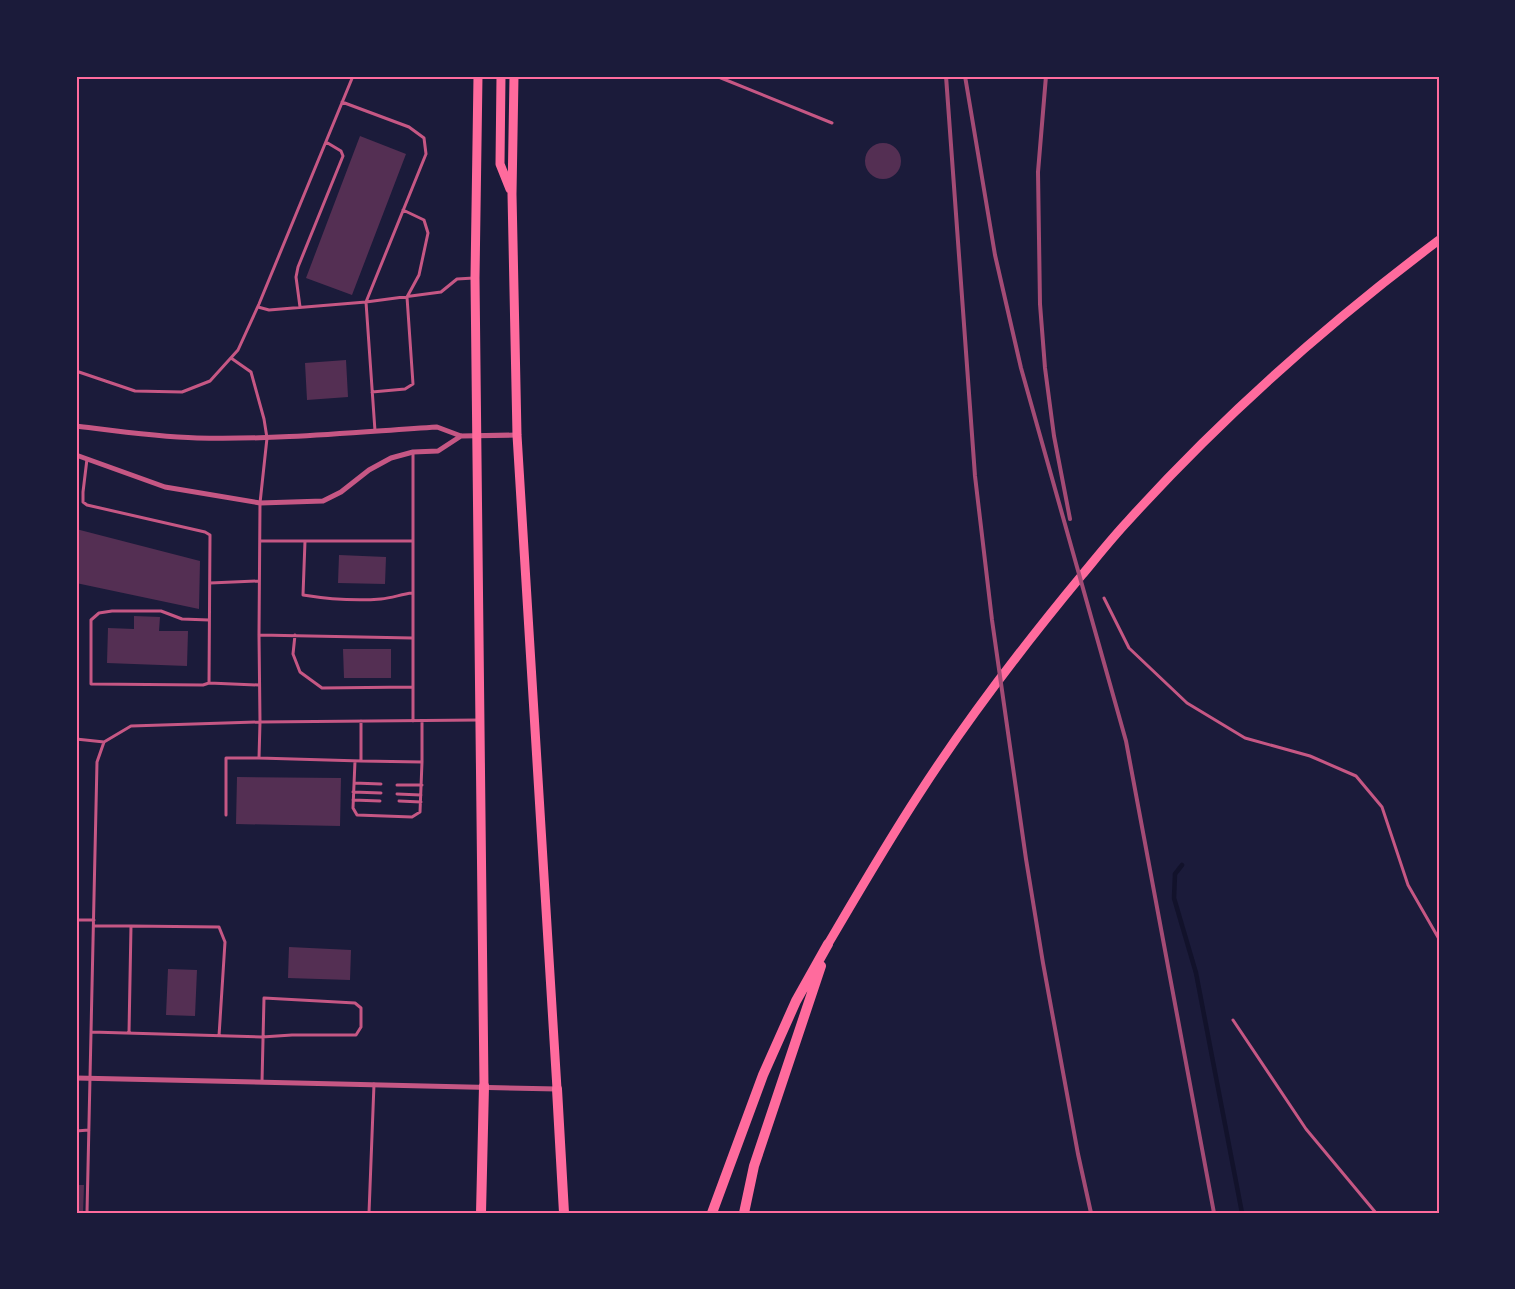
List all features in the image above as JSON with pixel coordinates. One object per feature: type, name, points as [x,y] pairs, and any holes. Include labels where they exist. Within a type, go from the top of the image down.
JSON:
[{"type":"highway","points":[[712,1213],[763,1075],[796,1001],[828,944]]},
{"type":"highway","points":[[744,1213],[754,1166],[828,944]]},
{"type":"highway","points":[[481,1213],[484,1086]]},
{"type":"highway","points":[[557,1089],[564,1213]]},
{"type":"main road","points":[[478,76],[475,278],[484,1086]]},
{"type":"main road","points":[[501,76],[500,164],[512,194]]},
{"type":"main road","points":[[514,76],[512,194],[517,435],[557,1089]]},
{"type":"main road","points":[[828,944],[875,864],[958,736],[1049,614],[1126,522],[1211,434],[1324,331],[1374,289],[1439,240]]},
{"type":"street","points":[[76,426],[196,438],[267,438],[437,427],[461,436],[517,435]]},
{"type":"street","points":[[76,455],[166,487],[260,502],[323,501],[341,492],[369,470],[391,458],[413,452],[438,451],[461,436]]},
{"type":"street","points":[[76,1078],[557,1089]]},
{"type":"lane","points":[[76,371],[135,391],[182,392],[210,381],[238,350],[258,307],[353,76]]},
{"type":"lane","points":[[716,76],[832,123]]},
{"type":"lane","points":[[342,102],[409,127],[424,138],[426,154],[366,302],[375,431]]},
{"type":"lane","points":[[300,307],[296,277],[298,267],[343,156],[340,151],[326,142]]},
{"type":"lane","points":[[372,392],[406,389],[413,384],[407,297],[419,275],[428,232],[424,220],[403,210]]},
{"type":"lane","points":[[258,307],[269,310],[407,297],[441,292],[457,278],[475,278]]},
{"type":"lane","points":[[231,358],[251,372],[267,438],[260,502],[259,758]]},
{"type":"lane","points":[[412,721],[413,452]]},
{"type":"lane","points":[[87,459],[83,492],[83,502],[87,505],[205,532],[210,535],[209,683]]},
{"type":"lane","points":[[260,540],[412,541]]},
{"type":"lane","points":[[305,541],[303,595],[322,598],[383,598],[412,593]]},
{"type":"lane","points":[[210,583],[259,581]]},
{"type":"lane","points":[[1104,598],[1129,648],[1187,703],[1245,738],[1310,756],[1356,776],[1382,807],[1408,885],[1439,939]]},
{"type":"lane","points":[[209,620],[182,618],[161,611],[112,610],[99,613],[91,620],[91,684],[203,685],[209,683],[259,685]]},
{"type":"lane","points":[[259,635],[412,638]]},
{"type":"lane","points":[[295,636],[293,654],[300,672],[322,688],[412,687]]},
{"type":"lane","points":[[76,739],[104,742],[131,726],[260,722],[480,720]]},
{"type":"lane","points":[[360,721],[360,761]]},
{"type":"lane","points":[[355,761],[353,808],[356,815],[412,817],[420,812],[422,722]]},
{"type":"lane","points":[[87,1213],[97,762],[104,742]]},
{"type":"lane","points":[[226,815],[226,758],[422,762]]},
{"type":"lane","points":[[354,783],[381,784]]},
{"type":"lane","points":[[397,785],[422,786]]},
{"type":"lane","points":[[353,792],[381,793]]},
{"type":"lane","points":[[397,794],[421,795]]},
{"type":"lane","points":[[353,800],[380,801]]},
{"type":"lane","points":[[399,801],[421,802]]},
{"type":"lane","points":[[76,920],[94,920]]},
{"type":"lane","points":[[94,926],[219,927],[224,942],[219,1036]]},
{"type":"lane","points":[[129,1033],[131,926]]},
{"type":"lane","points":[[91,1032],[262,1037],[356,1035],[361,1027],[361,1008],[355,1003],[264,998],[262,1037],[262,1082]]},
{"type":"lane","points":[[1233,1020],[1306,1129],[1376,1213]]},
{"type":"lane","points":[[369,1213],[374,1084]]},
{"type":"lane","points":[[76,1131],[89,1130]]},
{"type":"building","points":[[360,136],[406,154],[352,295],[306,278]]},
{"type":"building","points":[[883,143],[896,148],[901,161],[896,174],[883,179],[870,174],[865,161],[870,148]]},
{"type":"building","points":[[346,360],[348,397],[307,400],[305,363]]},
{"type":"building","points":[[76,529],[200,561],[199,609],[76,583]]},
{"type":"building","points":[[339,555],[386,557],[385,584],[338,583]]},
{"type":"building","points":[[134,616],[160,617],[159,631],[188,631],[187,666],[107,663],[108,628],[134,629]]},
{"type":"building","points":[[343,649],[391,649],[391,678],[344,678]]},
{"type":"building","points":[[237,777],[341,778],[340,826],[236,824]]},
{"type":"building","points":[[289,947],[351,950],[350,980],[288,978]]},
{"type":"building","points":[[168,969],[197,970],[195,1016],[166,1015]]},
{"type":"building","points":[[76,1185],[84,1185],[83,1213],[76,1213]]},
{"type":"waterway","points":[[1182,865],[1175,874],[1174,898],[1196,973],[1242,1213]]},
{"type":"railway","points":[[946,76],[975,476],[992,620],[1026,859],[1043,963],[1078,1154],[1091,1213]]},
{"type":"railway","points":[[965,76],[995,255],[1021,368],[1126,741],[1214,1213]]},
{"type":"railway","points":[[1046,76],[1038,172],[1040,304],[1045,368],[1054,436],[1070,519]]}]
